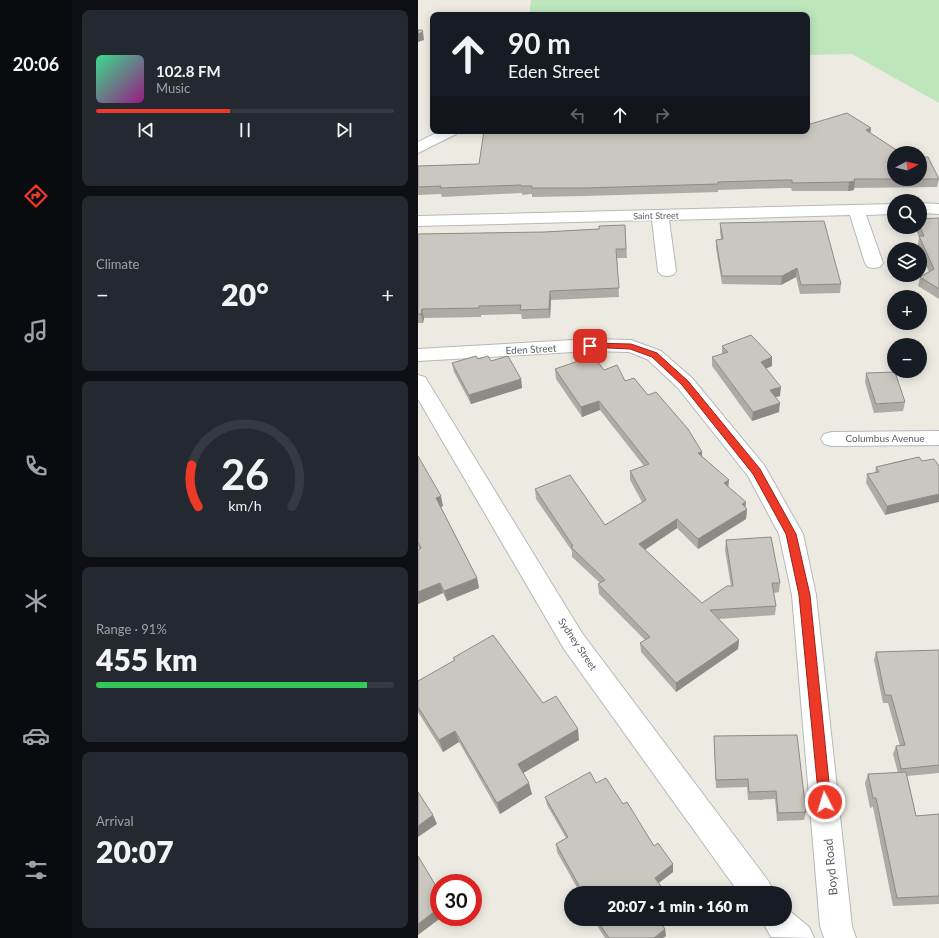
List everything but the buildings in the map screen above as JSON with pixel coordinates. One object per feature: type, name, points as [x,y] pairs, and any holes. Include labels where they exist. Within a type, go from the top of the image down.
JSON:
[{"type":"street","points":[[418,148],[445,134]]},
{"type":"street","points":[[927,208],[939,209]]},
{"type":"street","name":"Saint Street","points":[[418,222],[887,209]]},
{"type":"street","points":[[858,211],[874,263]]},
{"type":"street","points":[[660,215],[667,271]]},
{"type":"street","name":"Eden Street","points":[[418,355],[590,346],[631,346],[654,355],[685,383],[756,472]]},
{"type":"street","name":"Sydney Street","points":[[418,382],[573,641],[753,886]]},
{"type":"street","name":"Columbus Avenue","points":[[832,439],[939,438]]},
{"type":"street","name":"Boyd Road","points":[[756,472],[791,534],[804,595],[836,926],[840,938]]},
{"type":"street","points":[[782,926],[798,938]]},
{"type":"green space","points":[[531,0],[939,0],[939,103],[852,54],[810,55],[810,12],[529,12]]},
{"type":"route","points":[[590,346],[631,346],[654,355],[685,383],[756,472],[791,534],[804,595],[825,802]]}]
